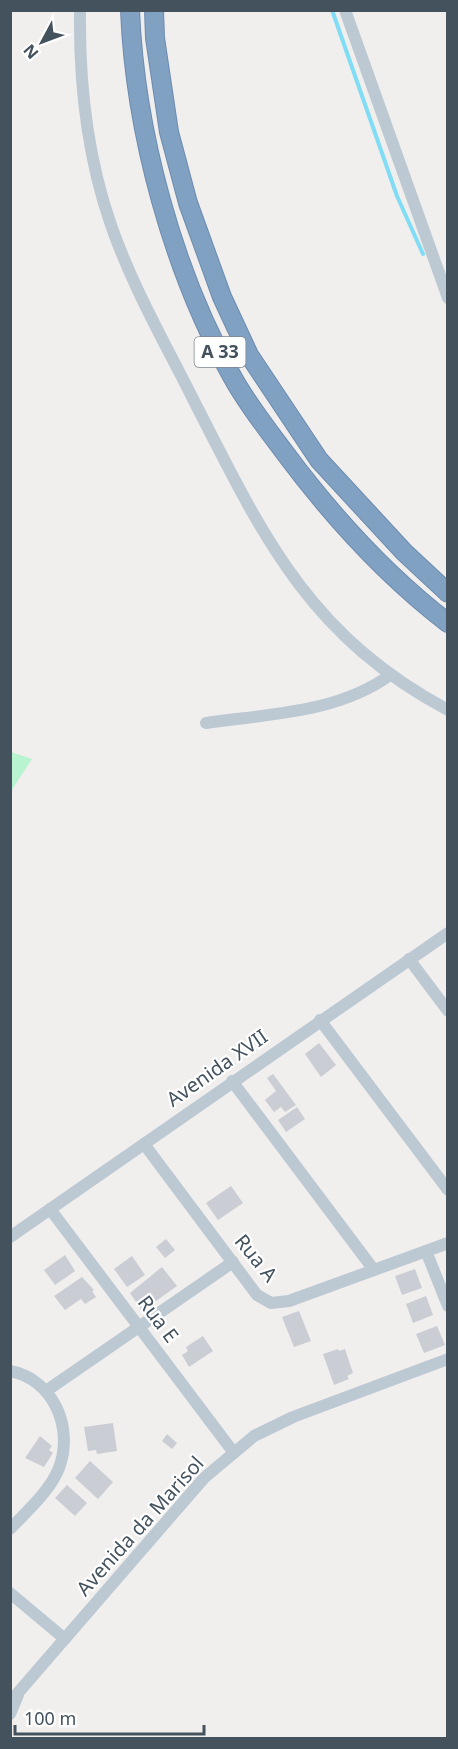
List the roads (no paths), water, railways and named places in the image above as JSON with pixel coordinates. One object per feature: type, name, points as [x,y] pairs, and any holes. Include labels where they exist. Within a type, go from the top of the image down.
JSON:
[{"type":"highway","name":"A 33","points":[[130,10],[138,108],[176,249],[202,314],[233,378],[261,421],[331,512],[396,580],[447,623]]},
{"type":"highway","name":"A 33","points":[[154,10],[155,38],[169,132],[188,203],[222,297],[249,355],[319,460],[404,552],[447,593]]},
{"type":"street","points":[[80,10],[81,76],[91,150],[111,225],[137,287],[244,500],[276,555],[308,598],[334,626],[390,675],[447,710]]},
{"type":"street","points":[[345,10],[447,298]]},
{"type":"street","points":[[206,723],[341,701],[370,689],[390,675]]},
{"type":"street","name":"Avenida XVII","points":[[10,1236],[447,933]]},
{"type":"street","points":[[409,959],[447,1011]]},
{"type":"street","points":[[320,1020],[447,1190]]},
{"type":"street","points":[[232,1082],[374,1270]]},
{"type":"street","name":"Rua A","points":[[144,1144],[257,1295],[271,1303],[289,1301],[447,1243]]},
{"type":"street","name":"Rua E","points":[[50,1209],[234,1453]]},
{"type":"street","points":[[426,1251],[447,1306]]},
{"type":"street","points":[[46,1391],[232,1262]]},
{"type":"street","name":"Avenida da Marisol","points":[[10,1714],[14,1698],[204,1478],[254,1436],[293,1418],[447,1359]]},
{"type":"street","points":[[10,1371],[21,1373],[46,1391],[61,1413],[65,1438],[59,1468],[40,1496],[10,1529]]},
{"type":"street","points":[[10,1593],[65,1640]]},
{"type":"waterway","points":[[332,10],[397,196],[423,254]]}]
